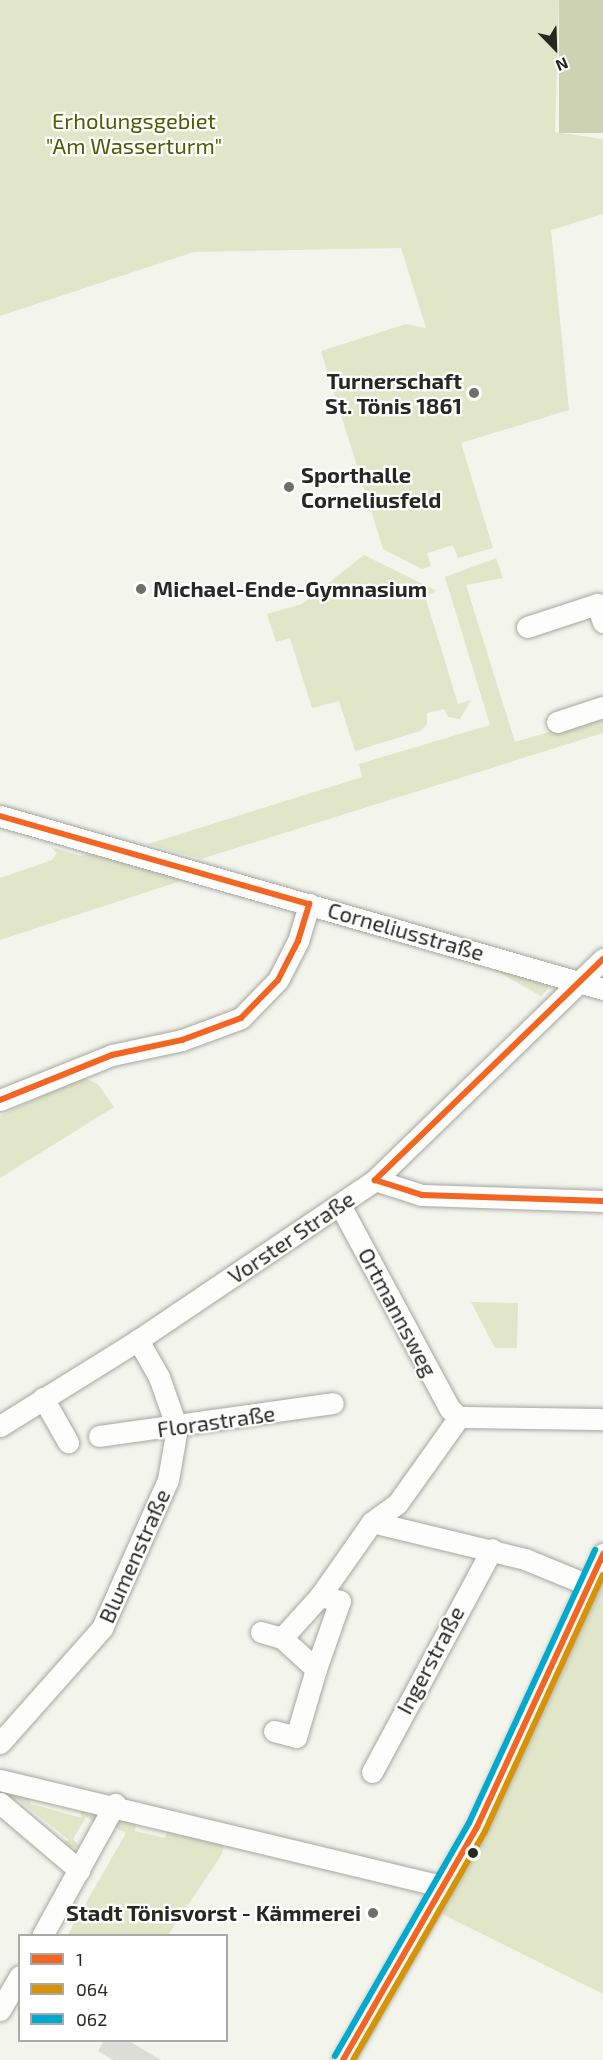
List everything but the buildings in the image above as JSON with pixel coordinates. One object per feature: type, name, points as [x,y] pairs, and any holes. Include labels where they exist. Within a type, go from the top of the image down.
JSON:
[{"type":"street","points":[[527,627],[597,604],[603,622]]},
{"type":"street","points":[[557,722],[603,707]]},
{"type":"street","name":"Corneliusstraße","points":[[0,816],[583,980],[603,989]]},
{"type":"street","points":[[0,1100],[112,1055],[182,1040],[241,1018],[278,980],[298,941],[309,904]]},
{"type":"street","name":"Vorster Straße","points":[[0,1426],[138,1340],[375,1180],[603,959]]},
{"type":"street","points":[[375,1180],[422,1195],[603,1201]]},
{"type":"street","name":"Ortmannsweg","points":[[340,1205],[450,1409],[459,1417]]},
{"type":"street","name":"Blumenstraße","points":[[0,1743],[102,1628],[168,1480],[177,1428],[159,1377],[138,1340]]},
{"type":"street","points":[[43,1398],[68,1442]]},
{"type":"street","name":"Florastraße","points":[[99,1436],[177,1428],[333,1404]]},
{"type":"street","points":[[282,1638],[320,1596],[372,1522],[397,1504],[459,1417],[603,1419]]},
{"type":"street","points":[[372,1522],[492,1549],[588,1585]]},
{"type":"street","name":"Ingerstraße","points":[[372,1772],[492,1549]]},
{"type":"street","points":[[343,2060],[477,1827],[603,1554]]},
{"type":"street","points":[[274,1731],[296,1737],[316,1669],[340,1602],[320,1596]]},
{"type":"street","points":[[261,1632],[282,1638],[316,1669]]},
{"type":"street","points":[[0,1780],[115,1804],[443,1886]]},
{"type":"street","points":[[0,1803],[79,1870]]},
{"type":"street","points":[[43,1934],[115,1804]]},
{"type":"street","points":[[0,2010],[18,1979]]},
{"type":"green space","name":"Erholungsgebiet \"Am Wasserturm\"","points":[[0,0],[559,0],[555,132],[603,139],[603,214],[551,230],[569,410],[461,443],[493,548],[458,558],[453,545],[427,553],[431,566],[422,569],[383,549],[321,351],[406,324],[426,328],[401,248],[194,252],[0,316]]},
{"type":"green space","points":[[559,0],[603,0],[603,133],[559,133]]},
{"type":"green space","points":[[364,555],[437,591],[425,596],[458,704],[471,700],[460,719],[448,717],[444,709],[427,713],[427,724],[420,731],[355,751],[339,701],[312,708],[290,638],[276,642],[267,614],[302,604]]},
{"type":"green space","points":[[496,558],[503,578],[466,585],[515,742],[603,716],[603,733],[201,859],[148,844],[362,777],[359,764],[490,725],[445,577]]},
{"type":"green space","points":[[51,847],[81,856],[100,851],[187,879],[0,940],[0,878],[52,860],[57,853]]},
{"type":"green space","points":[[477,960],[549,979],[548,989],[541,996]]},
{"type":"green space","points":[[82,1077],[98,1084],[114,1107],[0,1178],[0,1116]]},
{"type":"green space","points":[[471,1302],[518,1303],[517,1348],[495,1348]]},
{"type":"green space","points":[[603,1586],[603,1994],[442,1914],[488,1834]]},
{"type":"green space","points":[[26,1789],[31,1804],[82,1818],[78,1804],[96,1809],[95,1822],[86,1817],[73,1839],[81,1848],[56,1845],[69,1840],[17,1799],[5,1804],[0,1797],[0,1791]]},
{"type":"green space","points":[[119,1818],[137,1819],[135,1831],[165,1838],[168,1827],[225,1841],[222,1854],[169,1934],[68,1934],[126,1833],[112,1826]]},
{"type":"transit line","name":"1","points":[[0,816],[309,904]]},
{"type":"transit line","name":"1","points":[[0,1100],[112,1055],[182,1040],[241,1018],[278,980],[298,941],[309,904]]},
{"type":"transit line","name":"1","points":[[603,959],[375,1180],[422,1195],[603,1201]]},
{"type":"transit line","name":"062","points":[[335,2056],[469,1823],[595,1550]]},
{"type":"transit line","name":"1","points":[[343,2060],[477,1827],[603,1554]]},
{"type":"transit line","name":"064","points":[[353,2060],[485,1831],[603,1575]]},
{"type":"place","name":"Turnerschaft St. Tönis 1861","points":[[474,393]]},
{"type":"place","name":"Sporthalle Corneliusfeld","points":[[289,487]]},
{"type":"place","name":"Michael-Ende-Gymnasium","points":[[141,589]]},
{"type":"place","name":"Stadt Tönisvorst - Kämmerei","points":[[373,1913]]}]
